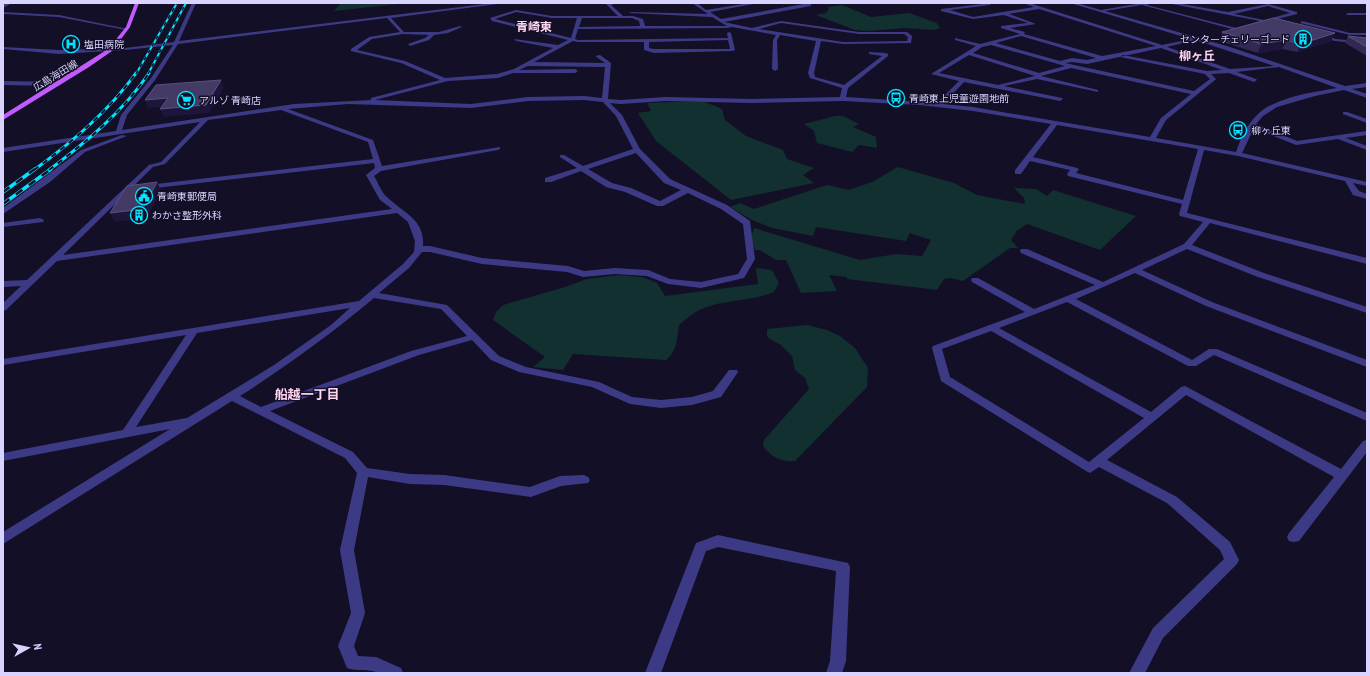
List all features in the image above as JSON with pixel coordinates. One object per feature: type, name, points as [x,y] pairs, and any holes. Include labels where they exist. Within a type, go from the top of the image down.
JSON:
[{"type":"main road","name":"広島海田線","points":[[3,118],[110,50],[126,29],[137,3]]},
{"type":"street","points":[[3,7],[10,3]]},
{"type":"street","points":[[118,133],[124,114],[169,57],[194,3]]},
{"type":"street","points":[[3,48],[59,52],[110,50],[389,18],[503,3]]},
{"type":"street","points":[[615,3],[608,4],[622,17]]},
{"type":"street","points":[[646,40],[646,49],[654,51],[733,50],[728,26],[694,3]]},
{"type":"street","points":[[706,11],[757,3]]},
{"type":"street","points":[[720,21],[810,5],[805,3]]},
{"type":"street","points":[[1025,3],[1161,46],[1254,80]]},
{"type":"street","points":[[1072,3],[1196,39],[1367,96]]},
{"type":"street","points":[[1099,11],[1150,3]]},
{"type":"street","points":[[1169,3],[1274,23]]},
{"type":"street","points":[[1012,12],[988,4],[943,10],[973,18],[1040,8]]},
{"type":"street","points":[[1144,5],[1236,29],[1296,13],[1268,5],[1227,14]]},
{"type":"street","points":[[417,14],[415,12],[424,7]]},
{"type":"street","points":[[643,28],[641,20],[633,17],[552,17],[516,11],[492,18],[494,20],[578,41],[730,39]]},
{"type":"street","points":[[3,13],[59,16],[126,29]]},
{"type":"street","points":[[618,13],[713,16]]},
{"type":"street","points":[[1004,13],[1034,24],[1003,27],[1022,33],[1021,35]]},
{"type":"street","points":[[1348,14],[1367,14]]},
{"type":"street","points":[[362,102],[445,80],[498,76],[509,72],[573,39],[580,17]]},
{"type":"street","points":[[389,18],[403,33]]},
{"type":"street","points":[[576,28],[728,26],[752,30],[819,40],[843,43],[910,42],[910,36],[905,33],[859,33],[781,22],[752,30]]},
{"type":"street","points":[[1125,25],[1139,22]]},
{"type":"street","points":[[1302,22],[1350,34],[1367,34]]},
{"type":"street","points":[[1104,28],[1118,26]]},
{"type":"street","points":[[410,45],[427,39],[430,35],[444,33],[460,27]]},
{"type":"street","points":[[445,80],[421,68],[377,55],[360,54],[353,50],[371,38],[403,33],[448,37]]},
{"type":"street","points":[[1312,33],[1335,40],[1367,43]]},
{"type":"street","points":[[775,69],[775,40],[779,34]]},
{"type":"street","points":[[1060,99],[934,74],[980,46],[1021,35],[1102,58]]},
{"type":"street","points":[[957,39],[980,46]]},
{"type":"street","points":[[1058,63],[1072,60],[1087,62],[1196,39]]},
{"type":"street","points":[[516,40],[558,47]]},
{"type":"street","points":[[819,40],[811,73],[813,78],[846,87]]},
{"type":"street","points":[[990,43],[1058,63],[1196,93]]},
{"type":"street","points":[[842,99],[846,87],[886,56],[871,53]]},
{"type":"street","points":[[968,53],[1038,76],[1096,91]]},
{"type":"street","points":[[418,249],[430,249],[482,261],[568,269],[584,274],[615,271],[648,273],[668,281],[701,285],[741,276],[751,259],[747,222],[724,207],[686,191],[667,181],[637,150],[619,115],[605,101],[608,63],[598,56]]},
{"type":"street","points":[[1116,56],[1207,73],[1280,66]]},
{"type":"street","points":[[527,64],[608,65]]},
{"type":"street","points":[[996,86],[1071,66]]},
{"type":"street","points":[[509,72],[574,71]]},
{"type":"street","points":[[1152,139],[1163,119],[1213,79],[1207,73]]},
{"type":"street","points":[[939,105],[963,80]]},
{"type":"street","points":[[3,83],[58,84]]},
{"type":"street","points":[[1238,154],[1248,130],[1265,111],[1286,102],[1345,88],[1367,85]]},
{"type":"street","points":[[3,150],[282,108],[362,102],[471,106],[528,99],[584,98],[620,102],[665,99],[752,101],[842,99],[939,105],[972,109],[1202,147],[1367,184]]},
{"type":"street","points":[[282,108],[371,141],[378,165]]},
{"type":"street","points":[[1345,113],[1367,121]]},
{"type":"street","points":[[3,308],[151,166],[163,163],[206,119]]},
{"type":"street","points":[[1018,172],[1055,123]]},
{"type":"street","points":[[1253,125],[1296,143],[1367,133]]},
{"type":"street","points":[[3,212],[83,152],[122,138],[137,130]]},
{"type":"street","points":[[1339,137],[1367,148]]},
{"type":"street","points":[[1202,147],[1183,214],[1207,222],[1367,262]]},
{"type":"street","points":[[127,190],[378,165],[498,148]]},
{"type":"street","points":[[548,180],[637,150]]},
{"type":"street","points":[[562,156],[609,185],[628,190],[660,204],[686,191]]},
{"type":"street","points":[[1028,158],[1075,169],[1071,174],[1186,203]]},
{"type":"street","points":[[3,539],[192,421],[297,353],[334,327],[406,266],[418,253],[419,241],[412,221],[383,198],[370,175],[378,165]]},
{"type":"street","points":[[1347,179],[1356,193],[1367,197]]},
{"type":"street","points":[[55,259],[398,210]]},
{"type":"street","points":[[3,225],[40,220]]},
{"type":"street","points":[[1207,222],[1187,246],[1103,285],[937,348],[945,379],[1090,468],[1185,390],[1342,475]]},
{"type":"street","points":[[1187,246],[1261,274],[1367,310]]},
{"type":"street","points":[[1024,251],[1103,285]]},
{"type":"street","points":[[1135,270],[1209,304],[1367,364]]},
{"type":"street","points":[[975,280],[1033,312]]},
{"type":"street","points":[[3,284],[30,283]]},
{"type":"street","points":[[372,295],[444,307],[495,358],[523,370],[595,384],[630,400],[660,404],[692,401],[717,394],[733,372]]},
{"type":"street","points":[[1068,299],[1192,364],[1213,351],[1367,417]]},
{"type":"street","points":[[3,362],[360,304]]},
{"type":"street","points":[[992,328],[1151,417]]},
{"type":"street","points":[[126,434],[194,331]]},
{"type":"street","points":[[260,410],[415,353],[473,337]]},
{"type":"street","points":[[231,396],[349,455],[363,472],[410,479],[444,480],[531,492],[560,481],[584,480]]},
{"type":"street","points":[[3,457],[192,421]]},
{"type":"street","points":[[1294,537],[1367,444]]},
{"type":"street","points":[[1098,461],[1172,500],[1226,546],[1232,560],[1158,633],[1137,673]]},
{"type":"street","points":[[363,472],[347,550],[358,614],[346,646],[353,662],[376,664],[395,673]]},
{"type":"street","points":[[653,673],[701,547],[718,541],[842,568],[838,662],[834,673]]},
{"type":"green space","points":[[341,3],[407,3],[334,11]]},
{"type":"green space","points":[[842,5],[871,17],[909,13],[937,23],[940,28],[934,30],[904,28],[868,31],[855,30],[816,15],[826,13],[829,9],[828,7]]},
{"type":"green space","points":[[705,102],[722,109],[725,120],[746,136],[783,150],[787,159],[814,168],[803,175],[814,183],[731,200],[656,141],[638,113],[651,111],[647,103]]},
{"type":"green space","points":[[835,116],[843,116],[859,124],[853,127],[876,137],[877,148],[859,145],[852,152],[817,143],[814,131],[804,124]]},
{"type":"green space","points":[[898,167],[954,183],[977,195],[1025,204],[1024,198],[1014,188],[1036,189],[1047,196],[1053,190],[1136,216],[1100,250],[1027,224],[1015,232],[1016,233],[1011,240],[1018,248],[1010,248],[963,281],[950,278],[944,279],[937,290],[847,279],[847,277],[829,275],[837,291],[801,293],[786,260],[776,260],[760,250],[755,250],[751,238],[754,228],[860,260],[896,254],[922,256],[931,240],[910,233],[906,241],[816,227],[813,236],[772,228],[752,220],[730,207],[740,203],[754,209],[827,185],[849,190],[872,182]]},
{"type":"green space","points":[[756,268],[772,270],[779,283],[774,292],[753,298],[710,306],[691,315],[679,325],[674,349],[670,357],[666,360],[573,354],[563,370],[533,367],[545,357],[493,320],[496,312],[503,305],[587,279],[619,275],[642,277],[657,283],[665,296],[758,284]]},
{"type":"green space","points":[[807,325],[827,330],[840,336],[855,348],[868,368],[867,387],[795,461],[785,461],[769,453],[763,446],[764,440],[809,389],[805,378],[795,370],[792,356],[781,345],[767,336],[767,329]]},
{"type":"building","points":[[1274,18],[1335,33],[1301,44],[1286,40],[1261,44],[1222,32]]},
{"type":"building","points":[[1348,36],[1367,38],[1367,47]]},
{"type":"building","points":[[221,80],[206,105],[160,109],[168,98],[145,100],[156,85]]},
{"type":"building","points":[[157,182],[143,209],[110,213],[127,186]]},
{"type":"railway","points":[[136,74],[177,3]]},
{"type":"railway","points":[[148,74],[186,3]]},
{"type":"railway","points":[[34,170],[102,113],[136,73]]},
{"type":"railway","points":[[49,170],[77,149],[103,126],[128,101],[149,73]]},
{"type":"railway","points":[[3,192],[35,169]]},
{"type":"railway","points":[[3,204],[51,169]]},
{"type":"place","name":"センターチェリーゴード","points":[[1303,39]]},
{"type":"place","name":"塩田病院","points":[[71,44]]},
{"type":"place","name":"青崎東上児童遊園地前","points":[[896,98]]},
{"type":"place","name":"アルゾ 青崎店","points":[[186,100]]},
{"type":"place","name":"柳ヶ丘東","points":[[1238,130]]},
{"type":"place","name":"青崎東郵便局","points":[[144,196]]},
{"type":"place","name":"わかさ整形外科","points":[[139,215]]},
{"type":"district","name":"青崎東","points":[[534,27]]},
{"type":"district","name":"柳ヶ丘","points":[[1197,56]]},
{"type":"district","name":"船越一丁目","points":[[307,394]]}]
